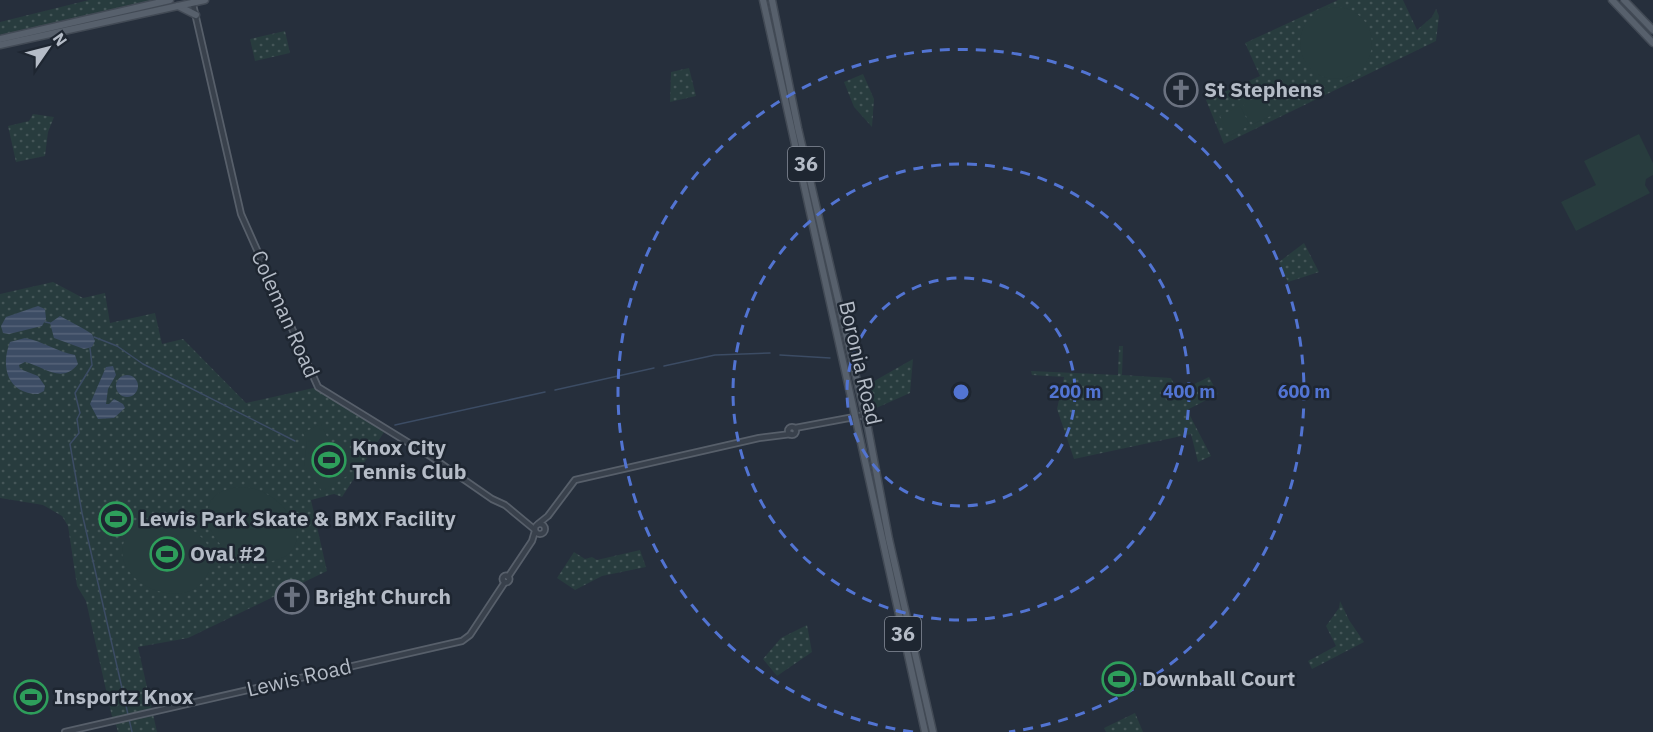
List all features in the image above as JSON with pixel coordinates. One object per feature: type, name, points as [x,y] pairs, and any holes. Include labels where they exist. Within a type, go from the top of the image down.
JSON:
[{"type":"main road","points":[[0,39],[170,0]]},
{"type":"main road","points":[[0,45],[205,0]]},
{"type":"main road","name":"Boronia Road","points":[[763,0],[925,732]]},
{"type":"main road","name":"Boronia Road","points":[[772,0],[813,198],[865,415],[933,732]]},
{"type":"main road","points":[[1612,0],[1653,43]]},
{"type":"main road","points":[[1624,0],[1653,30]]},
{"type":"main road","points":[[178,6],[196,15]]},
{"type":"street","name":"Coleman Road","points":[[193,1],[241,214],[318,387],[426,453],[536,527]]},
{"type":"street","points":[[532,541],[536,527],[548,516],[575,480],[865,415]]},
{"type":"street","points":[[532,541],[545,529],[548,516]]},
{"type":"street","points":[[536,527],[545,529]]},
{"type":"street","points":[[536,527],[541,535]]},
{"type":"street","name":"Lewis Road","points":[[65,732],[464,640],[505,582],[509,582],[508,577],[532,541]]},
{"type":"green space","points":[[89,0],[169,0],[0,39],[0,22]]},
{"type":"green space","points":[[1338,0],[1403,0],[1417,30],[1432,17],[1436,9],[1439,16],[1436,41],[1224,144],[1206,100],[1260,76],[1245,43]]},
{"type":"green space","points":[[1336,7],[1356,13],[1366,23],[1372,43],[1366,63],[1356,73],[1336,79],[1316,73],[1306,63],[1300,43],[1306,23],[1316,13]]},
{"type":"green space","points":[[285,31],[290,53],[255,61],[250,39]]},
{"type":"green space","points":[[689,68],[696,96],[670,102],[671,72]]},
{"type":"green space","points":[[863,74],[874,99],[872,127],[854,107],[844,82]]},
{"type":"green space","points":[[1263,94],[1273,115],[1253,124],[1243,104]]},
{"type":"green space","points":[[1240,106],[1250,125],[1230,136],[1220,116]]},
{"type":"green space","points":[[33,114],[54,117],[48,132],[45,156],[16,162],[8,126],[29,121]]},
{"type":"green space","points":[[1639,134],[1653,163],[1653,175],[1646,179],[1645,185],[1650,193],[1576,231],[1561,202],[1596,185],[1584,161]]},
{"type":"green space","points":[[1304,243],[1319,272],[1288,282],[1279,262]]},
{"type":"green space","points":[[53,282],[83,298],[105,293],[110,323],[155,313],[162,344],[183,339],[246,403],[318,387],[386,429],[342,497],[334,494],[311,500],[327,571],[188,638],[138,647],[157,732],[118,732],[115,721],[113,721],[86,601],[77,586],[68,526],[62,516],[43,505],[0,498],[0,294]]},
{"type":"green space","points":[[1119,346],[1123,346],[1122,375],[1171,378],[1178,392],[1209,377],[1218,394],[1187,410],[1211,456],[1198,462],[1191,434],[1074,459],[1057,409],[1064,377],[1032,375],[1031,371],[1118,375]]},
{"type":"green space","points":[[913,359],[910,393],[874,409],[869,384]]},
{"type":"green space","name":"Knox City Tennis Club","points":[[321,424],[331,445],[340,440],[355,462],[343,471],[347,476],[322,491],[304,465],[307,441],[303,433]]},
{"type":"green space","points":[[244,487],[261,491],[275,499],[287,511],[294,524],[297,537],[293,549],[283,558],[264,562],[245,560],[229,552],[217,540],[209,526],[207,512],[212,500],[224,491]]},
{"type":"green space","name":"Lewis Park Skate & BMX Facility","points":[[115,501],[118,507],[128,506],[126,521],[117,529],[116,537],[102,539],[102,531],[107,526],[104,522],[108,516],[104,509]]},
{"type":"green space","name":"Oval #2","points":[[156,517],[176,522],[195,532],[209,547],[210,567],[201,584],[186,592],[169,593],[152,588],[136,579],[126,565],[122,549],[129,532],[134,526],[148,518]]},
{"type":"green space","points":[[640,550],[646,567],[602,576],[575,590],[557,578],[574,552],[585,559],[592,557],[597,560]]},
{"type":"green space","points":[[1340,601],[1349,620],[1364,642],[1312,669],[1308,661],[1336,646],[1326,626],[1339,608]]},
{"type":"green space","points":[[807,625],[812,652],[777,676],[763,659],[781,638]]},
{"type":"green space","points":[[1135,713],[1143,732],[1106,732],[1104,728]]},
{"type":"water","points":[[38,306],[45,309],[46,319],[42,326],[9,334],[3,333],[1,326],[6,317]]},
{"type":"water","points":[[60,316],[92,334],[95,341],[92,347],[84,349],[54,338],[50,323]]},
{"type":"water","points":[[25,338],[75,355],[78,364],[72,370],[59,374],[25,362],[19,365],[20,369],[38,376],[45,386],[44,391],[38,394],[28,393],[13,384],[6,361],[10,342]]},
{"type":"water","points":[[113,366],[116,375],[108,389],[106,404],[114,399],[123,404],[125,408],[114,418],[98,419],[90,404],[106,367]]},
{"type":"water","points":[[127,375],[135,378],[138,386],[135,394],[127,397],[119,394],[116,386],[119,378]]},
{"type":"waterway","points":[[45,322],[50,323]]},
{"type":"waterway","points":[[94,337],[117,346],[143,364],[295,441]]},
{"type":"waterway","points":[[90,348],[92,365],[75,393],[80,413],[77,419],[79,433],[70,444],[82,513],[132,732]]},
{"type":"waterway","points":[[664,366],[715,355],[770,353]]},
{"type":"waterway","points":[[780,355],[830,358]]},
{"type":"waterway","points":[[555,390],[654,368]]},
{"type":"waterway","points":[[395,425],[545,392]]},
{"type":"place","name":"St Stephens","points":[[1181,90]]},
{"type":"place","name":"Knox City Tennis Club","points":[[329,460]]},
{"type":"place","name":"Lewis Park Skate & BMX Facility","points":[[116,519]]},
{"type":"place","name":"Oval #2","points":[[167,554]]},
{"type":"place","name":"Bright Church","points":[[292,597]]},
{"type":"place","name":"Downball Court","points":[[1119,679]]},
{"type":"place","name":"Insportz Knox","points":[[31,697]]}]
